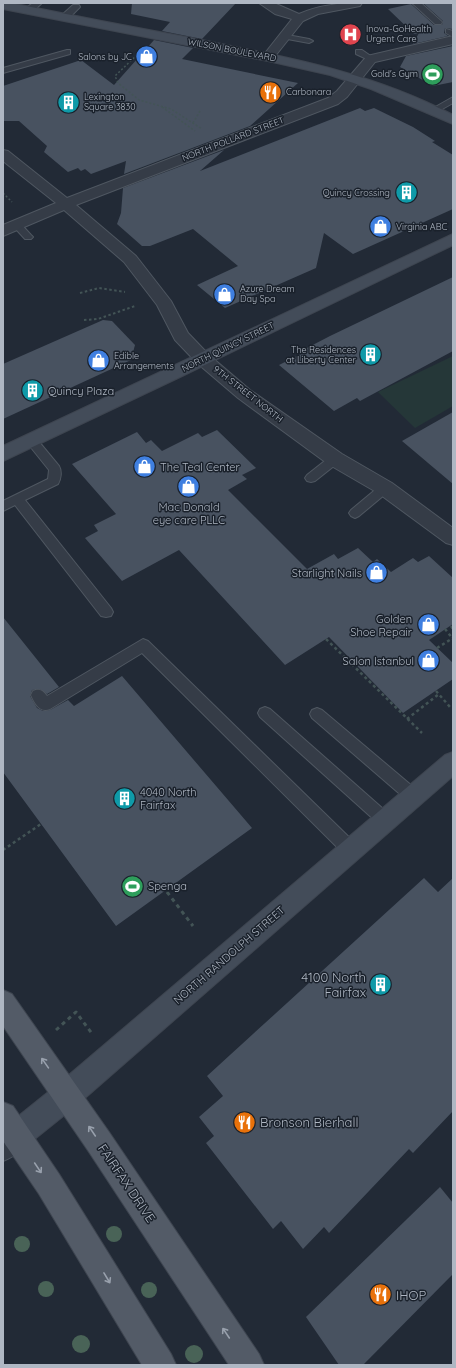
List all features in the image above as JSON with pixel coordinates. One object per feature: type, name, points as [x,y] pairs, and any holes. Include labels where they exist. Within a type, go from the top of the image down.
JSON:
[{"type":"main road","name":"WILSON BOULEVARD","points":[[3,5],[34,6],[65,17],[268,57],[355,78],[434,110],[453,120]]},
{"type":"main road","name":"NORTH QUINCY STREET","points":[[3,454],[453,239]]},
{"type":"main road","name":"NORTH RANDOLPH STREET","points":[[7,1133],[67,1095],[453,762]]},
{"type":"main road","name":"FAIRFAX DRIVE","points":[[3,1003],[67,1095],[248,1365]]},
{"type":"main road","points":[[7,1133],[49,1184],[160,1365]]},
{"type":"street","points":[[265,3],[279,11],[299,18]]},
{"type":"street","points":[[268,57],[299,18],[315,11],[356,3]]},
{"type":"street","points":[[371,59],[452,35]]},
{"type":"street","name":"NORTH POLLARD STREET","points":[[10,228],[92,193],[333,101],[342,94],[371,59]]},
{"type":"street","name":"9TH STREET NORTH","points":[[3,154],[65,205],[82,217],[130,259],[165,305],[181,336],[202,359],[244,394],[335,459],[385,488],[453,538]]},
{"type":"lane","points":[[416,3],[438,22]]},
{"type":"lane","points":[[65,17],[76,7]]},
{"type":"lane","points":[[285,36],[309,41]]},
{"type":"lane","points":[[3,71],[67,52]]},
{"type":"lane","points":[[359,52],[371,59]]},
{"type":"lane","points":[[40,60],[47,67]]},
{"type":"lane","points":[[434,110],[453,100]]},
{"type":"lane","points":[[10,228],[28,238]]},
{"type":"lane","points":[[3,506],[54,481],[54,469],[31,440]]},
{"type":"lane","points":[[311,478],[335,459]]},
{"type":"lane","points":[[355,513],[385,488]]},
{"type":"lane","points":[[17,499],[106,612]]},
{"type":"lane","points":[[38,695],[44,705],[143,645],[351,850]]},
{"type":"lane","points":[[265,713],[385,820]]},
{"type":"lane","points":[[316,714],[413,796]]},
{"type":"path","points":[[140,52],[115,76],[118,83],[139,100],[171,109],[200,128]]},
{"type":"path","points":[[160,106],[193,130]]},
{"type":"path","points":[[193,123],[200,111]]},
{"type":"path","points":[[3,193],[12,202]]},
{"type":"path","points":[[80,293],[98,288],[125,292]]},
{"type":"path","points":[[84,320],[98,319],[135,306]]},
{"type":"path","points":[[437,648],[453,638],[445,629]]},
{"type":"path","points":[[326,639],[422,734]]},
{"type":"path","points":[[436,691],[450,707]]},
{"type":"path","points":[[407,719],[439,694]]},
{"type":"path","points":[[3,850],[41,824]]},
{"type":"path","points":[[167,892],[193,926]]},
{"type":"path","points":[[56,1030],[76,1012],[96,1039]]},
{"type":"shaded area","points":[[453,356],[453,406],[415,428],[378,392]]},
{"type":"building","points":[[132,3],[236,3],[202,39],[162,31],[170,22],[131,14]]},
{"type":"building","points":[[423,3],[453,3],[453,29],[445,28],[444,33],[448,36],[413,44],[419,33],[414,34],[388,9],[411,4],[434,25],[442,25],[443,21]]},
{"type":"building","points":[[154,40],[193,48],[182,59],[298,83],[250,126],[124,174],[126,161],[91,174],[85,169],[81,171],[78,168],[68,172],[44,152],[47,146],[19,121],[3,121],[3,86],[81,60],[114,85]]},
{"type":"building","name":"Gold's Gym","points":[[453,46],[453,82],[433,86],[400,67],[406,56]]},
{"type":"building","points":[[360,108],[365,111],[374,108],[413,127],[435,141],[432,142],[453,155],[453,209],[353,254],[324,233],[316,268],[225,308],[197,285],[238,266],[193,229],[150,246],[142,246],[117,224],[121,213],[123,188],[224,150],[200,171]]},
{"type":"building","name":"The Residences at Liberty Center","points":[[453,277],[453,351],[360,401],[357,398],[334,411],[279,365],[307,351],[305,349],[330,336]]},
{"type":"building","name":"Quincy Plaza","points":[[103,320],[112,321],[135,345],[131,360],[3,419],[3,364]]},
{"type":"building","points":[[453,412],[453,484],[402,441]]},
{"type":"building","points":[[217,430],[256,468],[242,475],[247,479],[228,490],[307,569],[334,554],[338,559],[358,548],[373,562],[377,559],[391,572],[413,558],[418,562],[429,556],[453,578],[453,624],[429,640],[453,663],[453,679],[403,713],[329,637],[285,665],[179,550],[122,581],[85,538],[98,531],[94,525],[116,514],[72,464],[137,432],[146,443],[151,440],[162,451],[198,433],[202,437]]},
{"type":"building","name":"4040 North Fairfax","points":[[3,617],[59,687],[47,694],[40,689],[32,690],[30,696],[37,708],[43,711],[50,710],[68,700],[74,706],[122,676],[252,828],[116,926],[3,772]]},
{"type":"building","name":"4100 North Fairfax","points":[[424,878],[438,892],[453,878],[453,1111],[413,1153],[409,1149],[329,1233],[324,1227],[303,1249],[281,1221],[273,1229],[206,1143],[214,1136],[199,1117],[223,1096],[207,1076]]},
{"type":"building","name":"IHOP","points":[[440,1187],[453,1203],[453,1274],[363,1365],[339,1365],[306,1317]]},
{"type":"place","name":"Inova-GoHealth Urgent Care","points":[[350,34]]},
{"type":"place","name":"Salons by JC","points":[[147,57]]},
{"type":"place","name":"Gold's Gym","points":[[433,74]]},
{"type":"place","name":"Carbonara","points":[[270,92]]},
{"type":"place","name":"Lexington Square 3830","points":[[68,102]]},
{"type":"place","name":"Quincy Crossing","points":[[406,193]]},
{"type":"place","name":"Virginia ABC","points":[[381,227]]},
{"type":"place","name":"Azure Dream Day Spa","points":[[224,294]]},
{"type":"place","name":"The Residences at Liberty Center","points":[[371,355]]},
{"type":"place","name":"Edible Arrangements","points":[[98,361]]},
{"type":"place","name":"Quincy Plaza","points":[[33,391]]},
{"type":"place","name":"The Teal Center","points":[[145,467]]},
{"type":"place","name":"Mac Donald eye care PLLC","points":[[189,487]]},
{"type":"place","name":"Starlight Nails","points":[[377,573]]},
{"type":"place","name":"Golden Shoe Repair","points":[[428,625]]},
{"type":"place","name":"Salon Istanbul","points":[[429,661]]},
{"type":"place","name":"4040 North Fairfax","points":[[124,798]]},
{"type":"place","name":"Spenga","points":[[133,886]]},
{"type":"place","name":"4100 North Fairfax","points":[[381,984]]},
{"type":"place","name":"Bronson Bierhall","points":[[245,1122]]},
{"type":"place","name":"IHOP","points":[[380,1295]]}]
